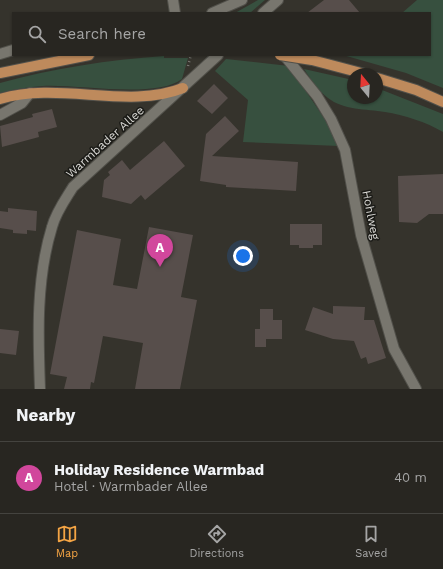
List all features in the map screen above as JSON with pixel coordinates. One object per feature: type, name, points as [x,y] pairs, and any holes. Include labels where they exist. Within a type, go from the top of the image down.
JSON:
[{"type":"main road","points":[[0,73],[84,56]]},
{"type":"main road","points":[[286,56],[312,60],[347,69]]},
{"type":"main road","points":[[383,80],[416,90],[443,102]]},
{"type":"main road","points":[[0,99],[30,93],[81,93],[123,97],[141,96],[170,94],[183,88]]},
{"type":"street","points":[[173,0],[175,12]]},
{"type":"street","points":[[214,12],[242,0]]},
{"type":"street","points":[[264,12],[278,0]]},
{"type":"street","points":[[0,54],[12,50]]},
{"type":"street","name":"Warmbader Allee","points":[[40,389],[37,337],[39,302],[48,242],[52,226],[60,208],[73,187],[217,56]]},
{"type":"street","name":"Hohlweg","points":[[285,56],[317,96],[331,119],[345,150],[361,235],[394,349],[416,389]]},
{"type":"street","points":[[0,115],[22,103],[30,93]]},
{"type":"green space","points":[[258,0],[265,0],[251,12],[237,12]]},
{"type":"green space","points":[[417,0],[443,0],[443,88],[406,73],[346,56],[431,56],[431,12],[403,12]]},
{"type":"green space","points":[[164,56],[164,58],[188,58],[182,79],[170,85],[155,88],[136,89],[43,86],[21,88],[0,93],[0,83],[41,73],[102,62]]},
{"type":"green space","points":[[226,59],[289,66],[326,121],[339,146],[243,142],[248,100],[215,71]]},
{"type":"green space","points":[[304,69],[347,79],[347,104],[383,104],[383,90],[443,114],[443,132],[422,122],[400,115],[341,105],[328,98],[312,81]]},
{"type":"building","points":[[324,0],[349,0],[359,12],[308,12]]},
{"type":"building","points":[[214,84],[228,98],[212,114],[197,101]]},
{"type":"building","points":[[52,109],[57,127],[38,132],[39,137],[2,147],[0,126],[33,117],[32,114]]},
{"type":"building","points":[[225,116],[239,131],[212,156],[298,162],[296,191],[226,187],[226,185],[200,181],[206,134]]},
{"type":"building","points":[[164,141],[185,166],[145,200],[141,195],[131,204],[102,197],[104,180],[110,175],[108,172],[122,160],[130,170]]},
{"type":"building","points":[[443,174],[443,214],[429,214],[417,223],[399,222],[398,176]]},
{"type":"building","points":[[8,208],[37,211],[36,231],[27,230],[27,234],[13,233],[13,230],[0,228],[0,211],[8,212]]},
{"type":"building","points":[[290,224],[322,224],[322,245],[313,245],[313,248],[299,248],[299,245],[290,245]]},
{"type":"building","points":[[149,227],[193,235],[181,297],[197,300],[180,389],[135,389],[143,343],[103,336],[94,383],[91,382],[90,389],[64,389],[67,377],[50,374],[77,230],[121,239],[113,285],[137,289]]},
{"type":"building","points":[[333,306],[365,307],[364,320],[374,320],[386,358],[368,364],[366,357],[361,359],[354,341],[333,339],[305,330],[313,307],[333,314]]},
{"type":"building","points":[[260,309],[273,309],[273,320],[282,320],[282,339],[266,339],[266,347],[255,347],[255,329],[260,329]]},
{"type":"building","points":[[0,329],[19,331],[16,355],[0,353]]},
{"type":"place","name":"Holiday Residence Warmbad","points":[[160,267]]}]
